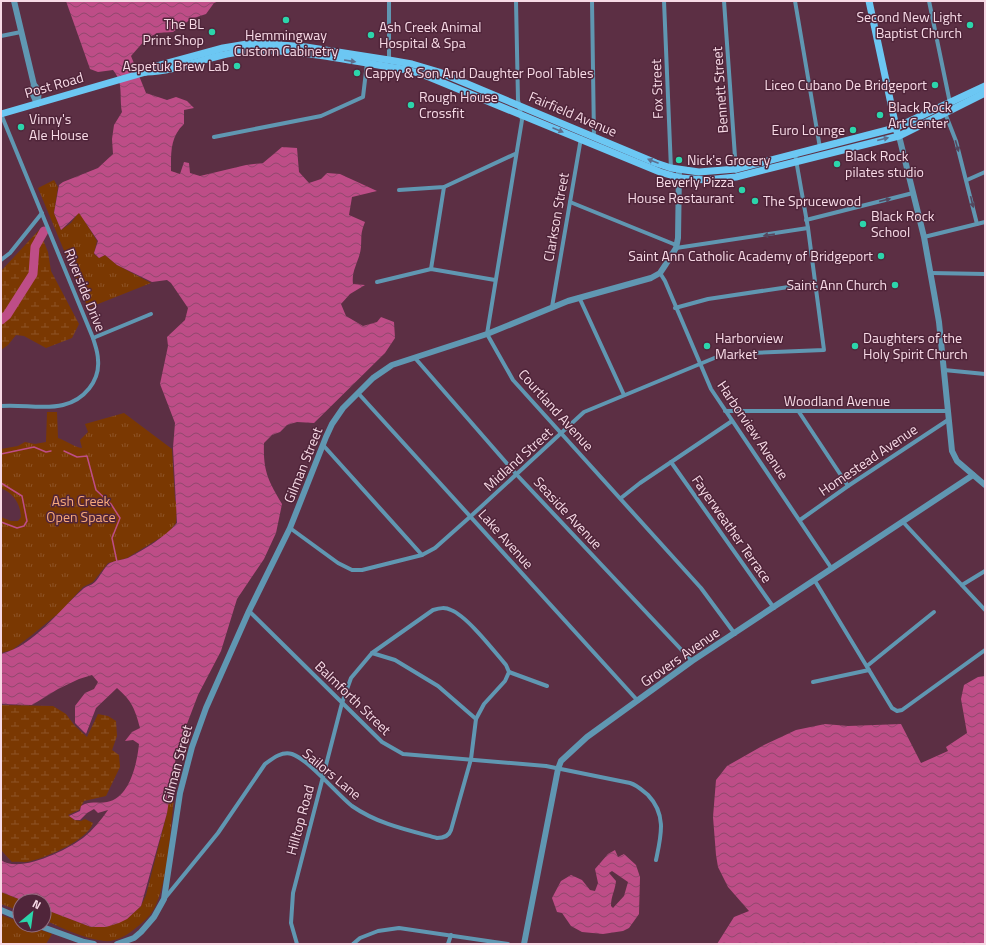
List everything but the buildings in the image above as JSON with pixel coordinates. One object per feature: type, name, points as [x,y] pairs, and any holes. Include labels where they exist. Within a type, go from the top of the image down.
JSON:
[{"type":"main road","points":[[869,1],[895,128],[899,136]]},
{"type":"main road","name":"Fairfield Avenue","points":[[114,82],[144,73],[157,66],[200,53],[269,44],[389,64],[412,64],[484,95],[522,114],[670,172],[680,178],[706,180],[736,178],[895,128],[943,110]]},
{"type":"main road","name":"Post Road","points":[[1,114],[114,82]]},
{"type":"main road","name":"Fairfield Avenue","points":[[821,151],[899,136],[985,86]]},
{"type":"main road","name":"Fairfield Avenue","points":[[951,106],[985,94]]},
{"type":"main road","name":"Fairfield Avenue","points":[[484,95],[520,106],[581,136]]},
{"type":"main road","name":"Fairfield Avenue","points":[[670,172],[679,170],[699,172],[736,169],[796,158]]},
{"type":"street","points":[[14,1],[34,85],[32,92],[37,104]]},
{"type":"street","points":[[389,1],[389,64]]},
{"type":"street","points":[[487,334],[522,114],[520,106],[516,1]]},
{"type":"street","points":[[592,1],[593,141]]},
{"type":"street","name":"Fox Street","points":[[664,1],[670,172]]},
{"type":"street","name":"Bennett Street","points":[[724,1],[736,178]]},
{"type":"street","points":[[795,1],[821,151]]},
{"type":"street","points":[[929,1],[951,106]]},
{"type":"street","points":[[1,36],[21,32]]},
{"type":"street","points":[[214,137],[321,116],[363,97],[367,60]]},
{"type":"street","points":[[943,110],[956,142],[967,180],[977,224]]},
{"type":"street","name":"Riverside Drive","points":[[1,114],[93,338],[98,360],[97,374],[90,387],[81,397],[63,406],[1,406]]},
{"type":"street","name":"Clarkson Street","points":[[552,307],[581,136]]},
{"type":"street","points":[[899,136],[924,237],[931,273],[939,322],[948,420],[954,455],[957,461],[985,485]]},
{"type":"street","points":[[399,190],[444,187],[515,154]]},
{"type":"street","points":[[675,308],[708,299],[815,283],[808,228],[796,158]]},
{"type":"street","points":[[660,273],[676,247],[679,232],[679,170]]},
{"type":"street","points":[[967,180],[985,172]]},
{"type":"street","points":[[431,269],[444,187]]},
{"type":"street","points":[[806,220],[913,193]]},
{"type":"street","points":[[570,202],[676,247],[808,228]]},
{"type":"street","points":[[1,260],[7,256],[42,213]]},
{"type":"street","points":[[924,237],[985,222]]},
{"type":"street","points":[[377,282],[431,269],[495,280]]},
{"type":"street","name":"Gilman Street","points":[[117,944],[134,938],[142,932],[154,917],[164,899],[180,793],[192,747],[206,708],[249,610],[290,528],[323,445],[338,415],[358,392],[384,369],[487,334],[579,297],[642,282],[660,273]]},
{"type":"street","name":"Harborview Avenue","points":[[660,273],[665,281],[675,308],[711,389],[832,569]]},
{"type":"street","points":[[931,273],[985,274]]},
{"type":"street","name":"Midland Street","points":[[290,528],[338,563],[352,570],[362,570],[422,556],[435,548],[471,516],[562,434],[584,412],[724,354],[824,350],[815,283]]},
{"type":"street","points":[[579,297],[624,395]]},
{"type":"street","points":[[93,338],[151,314]]},
{"type":"street","name":"Courtland Avenue","points":[[487,334],[513,380],[701,588],[735,634]]},
{"type":"street","name":"Seaside Avenue","points":[[415,358],[517,475],[692,661]]},
{"type":"street","points":[[944,370],[985,374]]},
{"type":"street","name":"Lake Avenue","points":[[358,392],[638,701]]},
{"type":"street","name":"Woodland Avenue","points":[[725,411],[948,411]]},
{"type":"street","points":[[799,412],[848,486]]},
{"type":"street","name":"Homestead Avenue","points":[[800,520],[848,486],[948,420]]},
{"type":"street","points":[[621,498],[640,483],[732,421]]},
{"type":"street","points":[[323,445],[422,556]]},
{"type":"street","name":"Fayerweather Terrace","points":[[671,462],[775,608]]},
{"type":"street","name":"Grovers Avenue","points":[[524,944],[558,769],[561,761],[573,749],[692,661],[775,608],[972,475]]},
{"type":"street","points":[[903,522],[985,610]]},
{"type":"street","points":[[962,585],[985,571]]},
{"type":"street","points":[[815,581],[892,708],[897,711],[902,710],[985,650]]},
{"type":"street","name":"Hilltop Road","points":[[297,944],[291,923],[293,893],[342,703],[351,678],[372,653],[433,610],[443,608],[452,610],[464,618],[506,665],[509,672]]},
{"type":"street","name":"Balmforth Street","points":[[249,610],[382,742],[403,754],[546,766],[630,783],[639,787],[654,801],[662,820],[662,830],[656,860]]},
{"type":"street","points":[[813,682],[868,668],[934,612]]},
{"type":"street","points":[[372,653],[395,660],[438,686],[476,719]]},
{"type":"street","points":[[471,759],[476,719],[484,704],[505,681],[509,672],[547,686]]},
{"type":"street","name":"Sailors Lane","points":[[164,899],[218,833],[265,764],[276,756],[291,754],[301,758],[322,780],[351,805],[380,822],[437,838],[444,838],[451,830],[471,759]]},
{"type":"street","points":[[1,910],[12,915]]},
{"type":"street","points":[[353,944],[360,938],[378,931],[399,928],[508,944]]},
{"type":"street","points":[[52,931],[77,940],[94,944]]},
{"type":"street","points":[[448,944],[451,935]]},
{"type":"green space","points":[[54,180],[58,187],[54,213],[61,230],[71,223],[79,212],[97,241],[94,254],[99,258],[105,255],[117,265],[151,283],[88,308],[38,188]]},
{"type":"green space","points":[[39,230],[48,252],[51,271],[79,324],[72,338],[46,348],[24,336],[16,335],[8,345],[1,350],[1,271]]},
{"type":"green space","name":"Ash Creek Open Space","points":[[47,412],[57,412],[58,438],[82,448],[80,440],[88,432],[85,424],[124,413],[172,449],[175,499],[177,506],[176,523],[168,533],[127,558],[108,563],[93,582],[83,587],[60,612],[12,650],[1,653],[1,517],[11,521],[18,521],[21,517],[16,500],[13,496],[1,488],[1,449],[18,446],[25,442],[35,444],[46,442]]},
{"type":"green space","points":[[1,705],[53,706],[66,714],[75,726],[87,737],[98,714],[108,716],[116,721],[117,736],[112,750],[119,755],[120,767],[106,796],[84,801],[79,810],[68,815],[74,820],[81,821],[85,819],[93,823],[90,829],[83,836],[66,847],[47,856],[28,862],[12,862],[1,850]]},
{"type":"green space","points":[[168,798],[174,799],[167,860],[161,892],[156,905],[146,919],[126,935],[116,940],[108,941],[96,940],[81,936],[52,924],[52,912],[91,927],[105,927],[127,919],[141,906],[146,895],[167,813]]},
{"type":"green space","points":[[1,892],[12,896],[12,908],[1,904]]},
{"type":"green space","points":[[1,915],[12,919],[12,933],[52,934],[46,944],[1,944]]},
{"type":"water","points":[[66,1],[219,1],[214,3],[206,14],[191,19],[173,32],[157,33],[145,40],[131,56],[146,93],[167,100],[176,97],[187,101],[194,108],[184,110],[184,124],[176,134],[172,146],[171,171],[180,174],[184,162],[189,163],[190,173],[200,176],[246,165],[263,163],[282,147],[297,148],[299,172],[309,183],[321,179],[327,173],[340,174],[377,191],[352,197],[349,215],[365,222],[362,232],[360,252],[353,274],[353,284],[365,285],[350,294],[341,304],[346,316],[363,326],[377,322],[381,317],[394,322],[395,338],[385,353],[314,423],[297,422],[287,425],[280,432],[272,435],[264,443],[264,461],[267,475],[282,504],[276,533],[264,559],[237,599],[221,651],[198,695],[177,750],[167,813],[141,906],[127,919],[106,927],[91,927],[52,912],[52,893],[12,893],[12,896],[1,892],[1,860],[9,864],[19,864],[43,859],[76,843],[97,825],[108,810],[98,813],[94,809],[80,820],[75,820],[69,816],[80,811],[81,806],[84,804],[107,802],[115,799],[127,787],[134,770],[139,744],[133,740],[125,741],[132,732],[140,728],[130,701],[117,688],[96,708],[86,734],[75,723],[75,706],[85,693],[94,689],[98,682],[92,675],[79,679],[58,689],[32,705],[1,704],[1,654],[13,650],[35,636],[83,589],[95,582],[110,563],[128,558],[141,551],[161,538],[177,523],[173,448],[175,423],[160,384],[168,346],[167,337],[185,320],[188,308],[171,283],[167,280],[152,282],[117,265],[105,255],[99,258],[94,253],[98,241],[79,213],[61,230],[54,213],[59,185],[98,168],[113,154],[112,139],[114,125],[122,112],[119,80],[113,70],[98,72],[90,69]]},
{"type":"water","points":[[985,676],[985,944],[717,944],[734,917],[749,911],[728,887],[718,867],[716,855],[713,817],[716,780],[727,766],[764,745],[796,730],[825,724],[848,726],[901,724],[921,763],[948,751],[946,747],[967,733],[961,699],[964,685],[978,677]]},
{"type":"water","points":[[615,850],[618,857],[624,854],[636,865],[640,877],[639,914],[629,928],[623,931],[603,934],[582,932],[571,926],[562,913],[557,912],[552,898],[561,881],[571,875],[582,880],[590,890],[595,891],[598,883],[595,869],[608,854]],"holes":[[[612,871],[628,882],[624,896],[613,908],[611,906],[611,902],[616,881],[609,873]]]},
{"type":"waterway","points":[[1,320],[7,315],[33,274],[35,247],[44,231]]},
{"type":"waterway","points":[[1,454],[34,447],[46,452],[51,451]]},
{"type":"waterway","points":[[64,451],[77,457],[87,456],[96,490],[111,504],[120,518],[112,538],[117,562]]},
{"type":"waterway","points":[[1,483],[22,496],[27,521],[24,526],[17,528],[1,522]]},
{"type":"place","name":"Hemmingway Custom Cabinetry","points":[[286,20]]},
{"type":"place","name":"Second New Light Baptist Church","points":[[970,25]]},
{"type":"place","name":"The BL Print Shop","points":[[212,32]]},
{"type":"place","name":"Ash Creek Animal Hospital & Spa","points":[[371,35]]},
{"type":"place","name":"Aspetuk Brew Lab","points":[[237,66]]},
{"type":"place","name":"Cappy & Son And Daughter Pool Tables","points":[[357,73]]},
{"type":"place","name":"Liceo Cubano De Bridgeport","points":[[935,85]]},
{"type":"place","name":"Rough House Crossfit","points":[[411,105]]},
{"type":"place","name":"Black Rock Art Center","points":[[880,115]]},
{"type":"place","name":"Vinny's Ale House","points":[[21,127]]},
{"type":"place","name":"Euro Lounge","points":[[853,130]]},
{"type":"place","name":"Nick's Grocery","points":[[679,160]]},
{"type":"place","name":"Black Rock pilates studio","points":[[837,164]]},
{"type":"place","name":"Beverly Pizza House Restaurant","points":[[742,190]]},
{"type":"place","name":"The Sprucewood","points":[[755,201]]},
{"type":"place","name":"Black Rock School","points":[[863,224]]},
{"type":"place","name":"Saint Ann Catholic Academy of Bridgeport","points":[[881,256]]},
{"type":"place","name":"Saint Ann Church","points":[[895,285]]},
{"type":"place","name":"Harborview Market","points":[[707,346]]},
{"type":"place","name":"Daughters of the Holy Spirit Church","points":[[855,346]]}]
